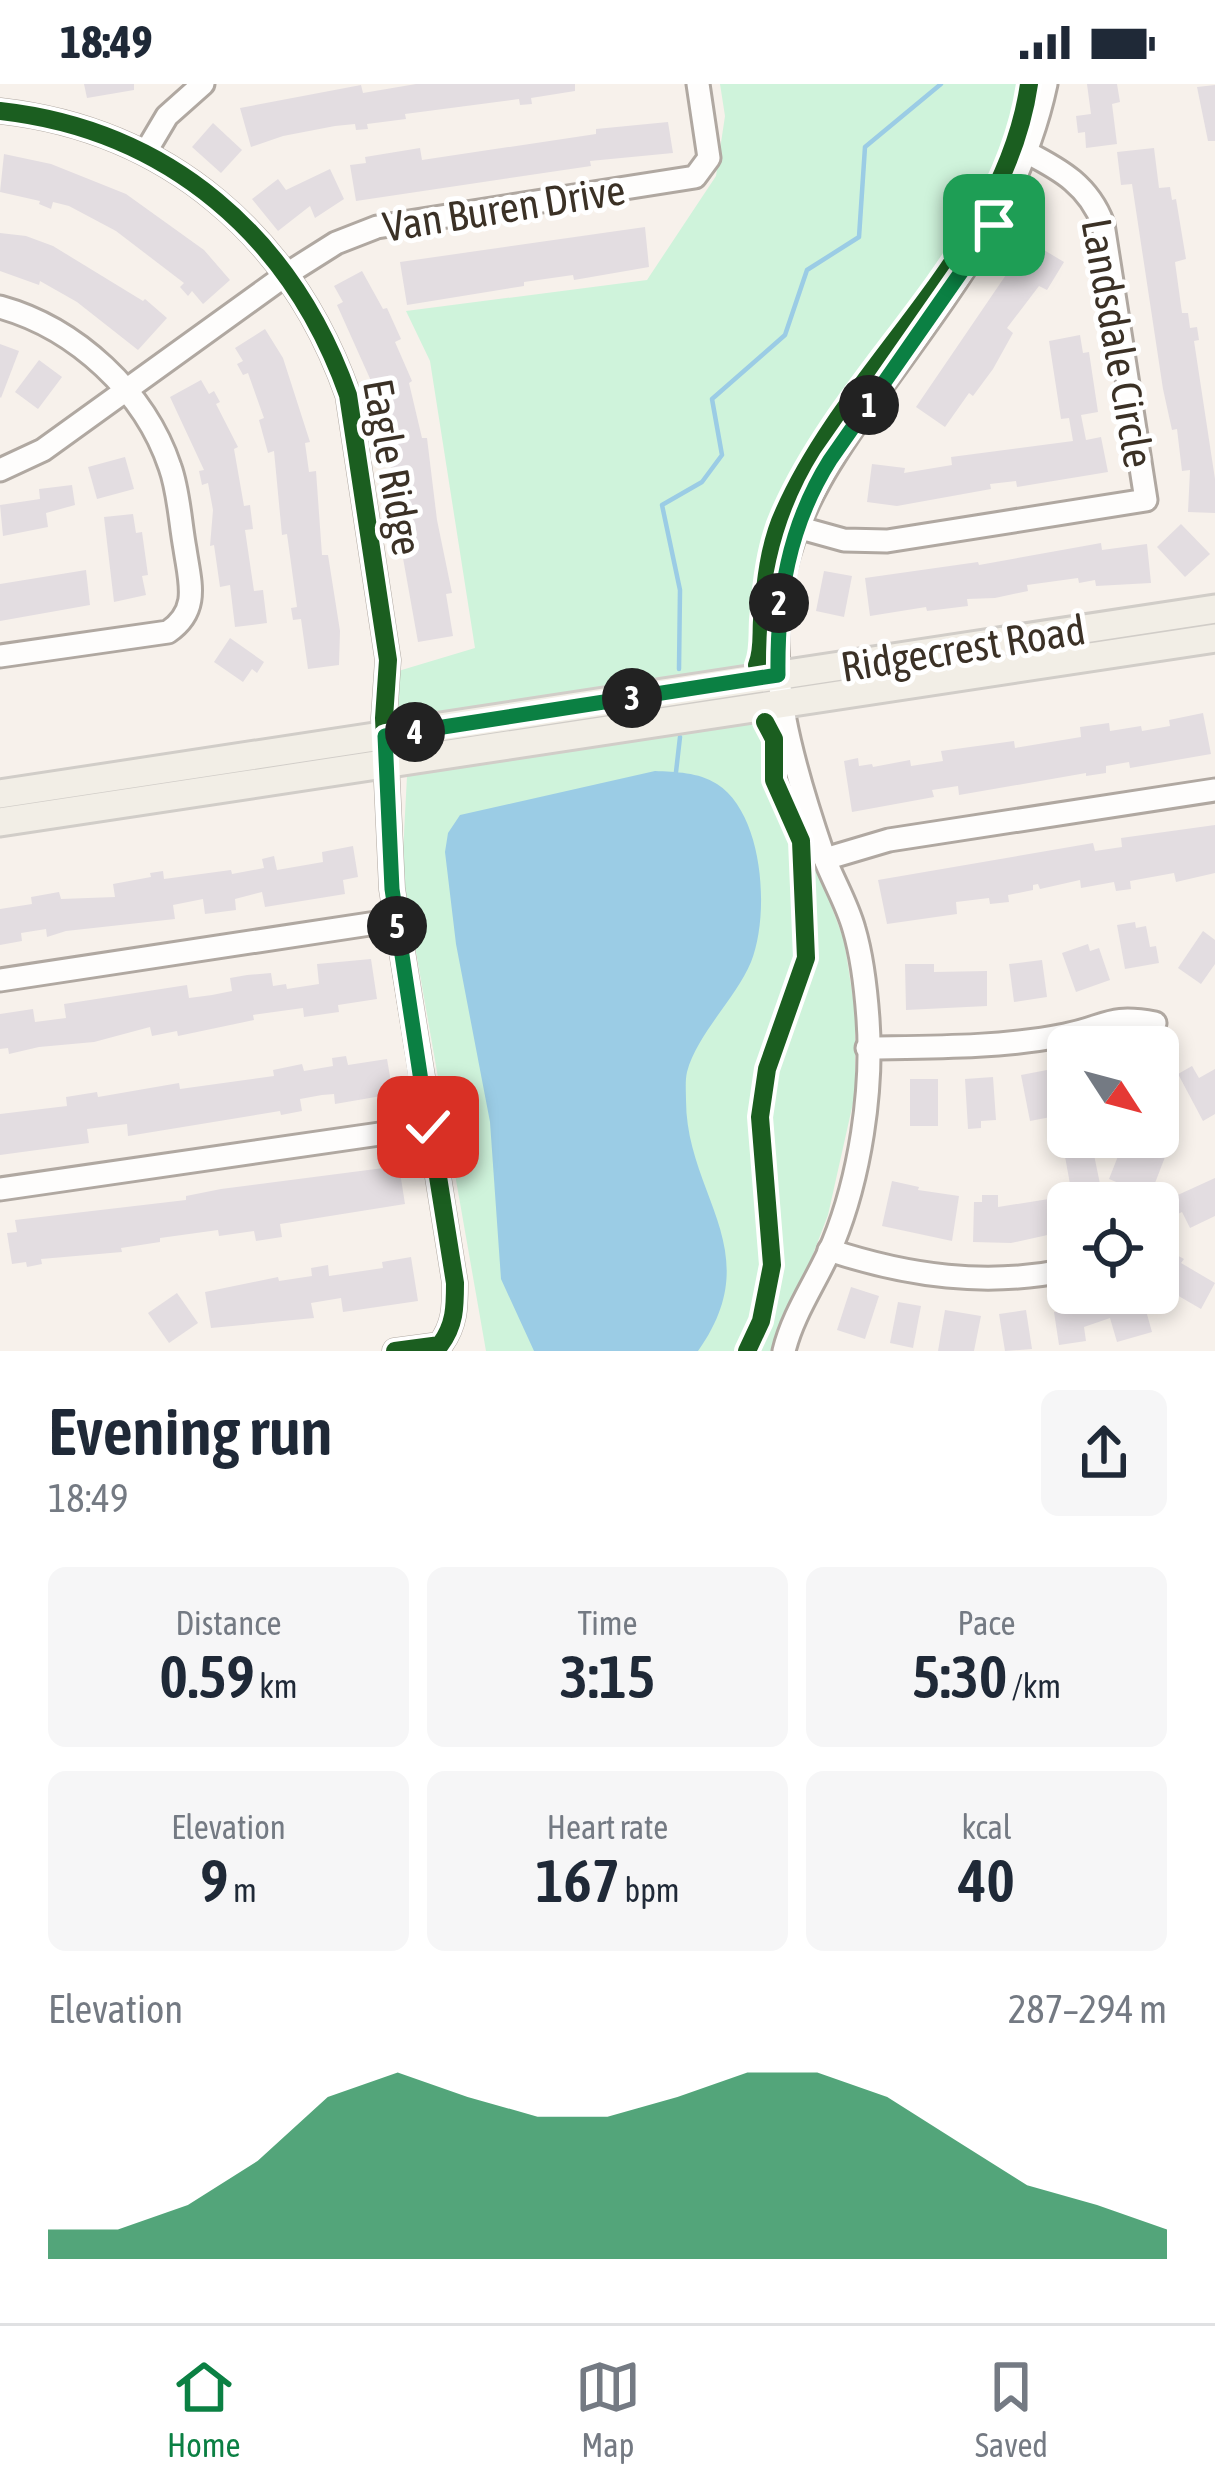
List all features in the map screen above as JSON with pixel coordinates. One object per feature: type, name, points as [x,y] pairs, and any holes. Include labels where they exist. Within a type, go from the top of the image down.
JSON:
[{"type":"main road","name":"Ridgecrest Road","points":[[0,822],[387,750],[780,688],[1215,609]]},
{"type":"main road","name":"Ridgecrest Road","points":[[780,688],[1215,638]]},
{"type":"main road","name":"Ridgecrest Road","points":[[0,794],[387,750]]},
{"type":"street","points":[[145,153],[167,116],[203,84]]},
{"type":"street","points":[[784,1351],[829,1250],[850,1185],[865,1108],[868,1020],[855,931],[825,859],[793,756],[780,688],[778,608],[797,527],[830,460],[983,244],[1028,153],[1046,84]]},
{"type":"street","name":"Van Buren Drive","points":[[0,470],[43,450],[336,243],[377,227],[695,177],[709,158],[698,85]]},
{"type":"street","name":"Eagle Ridge","points":[[0,111],[84,129],[145,153],[213,197],[244,224],[287,274],[327,343],[348,395],[388,660],[392,889],[455,1283],[455,1313],[440,1346],[395,1351]]},
{"type":"street","name":"Landsdale Circle","points":[[797,527],[844,540],[887,541],[1146,500],[1103,224],[1084,190],[1028,153]]},
{"type":"street","points":[[0,307],[37,320],[98,360],[163,448],[172,472],[192,593],[187,615],[168,632],[0,656]]},
{"type":"street","points":[[825,859],[889,841],[1215,790]]},
{"type":"street","points":[[0,980],[396,920]]},
{"type":"street","points":[[867,1048],[960,1046],[1066,1035],[1122,1016],[1156,1023]]},
{"type":"street","points":[[0,1189],[428,1127]]},
{"type":"street","points":[[829,1250],[922,1276],[1019,1280],[1047,1274]]},
{"type":"green space","points":[[720,84],[1033,84],[1011,161],[975,232],[836,429],[798,497],[774,571],[762,665],[417,723],[400,716],[395,672],[475,648],[430,361],[406,311],[647,280],[716,176],[725,116]]},
{"type":"green space","points":[[765,716],[781,750],[793,803],[844,940],[855,1011],[855,1094],[828,1215],[776,1351],[486,1351],[402,872],[407,776],[414,767]]},
{"type":"water","points":[[655,771],[702,777],[733,798],[745,818],[759,867],[760,919],[751,962],[699,1044],[686,1079],[689,1134],[719,1224],[726,1283],[718,1315],[698,1351],[534,1351],[501,1279],[490,1122],[456,944],[445,852],[448,833],[460,815]]},
{"type":"building","points":[[84,84],[134,84],[134,90],[87,98]]},
{"type":"building","points":[[416,84],[575,84],[575,91],[531,98],[532,104],[520,105],[519,99],[405,114],[406,119],[367,124],[368,129],[356,130],[355,124],[335,126],[251,147],[240,108],[361,85],[363,93]]},
{"type":"building","points":[[1087,84],[1117,84],[1120,102],[1112,104],[1117,144],[1086,148],[1085,132],[1078,133],[1076,116],[1091,114]]},
{"type":"building","points":[[1215,85],[1215,141],[1208,141],[1197,87]]},
{"type":"building","points":[[668,122],[673,153],[590,161],[591,166],[356,201],[350,165],[366,163],[365,157],[420,148],[422,160],[596,134],[596,129]]},
{"type":"building","points":[[213,123],[242,150],[221,173],[192,147]]},
{"type":"building","points":[[1154,148],[1159,188],[1170,187],[1172,200],[1176,199],[1186,259],[1175,262],[1182,313],[1188,313],[1190,328],[1197,327],[1199,340],[1194,341],[1215,479],[1215,513],[1188,512],[1190,470],[1182,471],[1177,429],[1172,430],[1163,389],[1132,184],[1121,185],[1117,152]]},
{"type":"building","points":[[4,154],[51,164],[126,194],[204,250],[230,280],[203,304],[192,291],[188,296],[180,287],[184,283],[116,231],[69,206],[53,202],[51,209],[40,201],[0,192]]},
{"type":"building","points":[[330,169],[344,199],[315,218],[310,206],[278,231],[252,199],[278,179],[286,190]]},
{"type":"building","points":[[645,227],[649,267],[574,280],[573,275],[524,282],[524,286],[407,305],[400,262]]},
{"type":"building","points":[[0,233],[53,246],[145,299],[167,318],[138,350],[77,302],[40,281],[39,285],[0,271]]},
{"type":"building","points":[[1029,241],[1064,262],[1047,290],[1039,286],[1007,328],[1013,333],[993,369],[945,427],[916,407]]},
{"type":"building","points":[[362,271],[401,339],[395,342],[412,381],[422,438],[427,438],[452,593],[446,594],[453,636],[418,642],[396,519],[389,443],[376,392],[337,305],[343,302],[334,286]]},
{"type":"building","points":[[265,329],[283,358],[310,442],[305,443],[309,472],[316,471],[322,555],[328,555],[340,631],[339,665],[308,669],[301,619],[293,620],[291,608],[297,607],[287,534],[282,535],[274,451],[268,453],[259,420],[264,418],[248,373],[243,375],[237,364],[243,361],[235,348]]},
{"type":"building","points":[[1080,335],[1083,353],[1089,352],[1098,412],[1081,415],[1086,440],[1101,437],[1108,472],[1017,487],[1016,481],[990,484],[991,489],[897,506],[867,502],[872,464],[905,468],[904,473],[952,465],[951,457],[1073,441],[1069,418],[1061,419],[1049,341]]},
{"type":"building","points":[[0,344],[19,351],[1,398],[0,397]]},
{"type":"building","points":[[39,360],[62,377],[38,409],[15,392]]},
{"type":"building","points":[[201,380],[209,394],[214,391],[238,447],[234,449],[244,506],[250,505],[253,529],[245,530],[254,591],[263,590],[267,623],[235,627],[230,585],[220,587],[214,545],[210,546],[213,510],[208,483],[202,485],[199,471],[204,470],[170,397]]},
{"type":"building","points":[[125,457],[134,489],[97,499],[88,467]]},
{"type":"building","points":[[72,485],[75,505],[46,513],[48,527],[3,536],[0,505],[40,499],[39,489]]},
{"type":"building","points":[[133,514],[136,533],[142,532],[146,595],[114,602],[104,517]]},
{"type":"building","points":[[1181,524],[1210,554],[1185,577],[1157,547]]},
{"type":"building","points":[[1101,543],[1102,550],[1147,544],[1151,583],[1096,586],[1095,580],[1079,583],[1078,578],[1027,585],[1028,591],[995,598],[967,599],[968,606],[870,616],[865,578],[979,565]]},
{"type":"building","points":[[86,570],[90,605],[0,621],[0,584]]},
{"type":"building","points":[[824,571],[852,576],[844,617],[816,611]]},
{"type":"building","points":[[230,638],[264,662],[243,682],[214,662]]},
{"type":"building","points":[[1203,713],[1211,754],[1130,768],[1129,762],[1106,766],[1106,773],[959,795],[958,786],[932,790],[934,797],[852,812],[844,761],[858,758],[859,766],[873,767],[910,760],[911,766],[943,761],[941,751],[1014,741],[1015,748],[1081,737],[1080,727],[1109,723],[1110,731],[1141,726],[1142,731]]},
{"type":"building","points":[[1215,825],[1215,873],[1176,882],[1174,873],[1130,881],[1131,889],[1116,891],[1114,882],[1081,888],[1080,880],[1040,889],[1038,884],[1033,890],[1008,895],[1009,902],[990,904],[989,898],[956,902],[957,914],[887,924],[878,880],[1093,843],[1095,851],[1122,847],[1121,838]]},
{"type":"building","points":[[353,846],[358,877],[343,880],[345,894],[265,907],[262,892],[235,899],[236,910],[205,914],[203,899],[173,905],[175,919],[47,937],[46,929],[21,933],[22,941],[0,945],[0,909],[32,904],[31,897],[59,892],[61,899],[115,897],[113,884],[151,877],[150,873],[163,871],[164,879],[231,870],[232,874],[264,868],[262,859],[274,856],[277,870],[323,862],[322,852]]},
{"type":"building","points":[[1135,922],[1136,928],[1146,926],[1159,963],[1125,969],[1117,925]]},
{"type":"building","points":[[1203,931],[1215,940],[1215,964],[1201,984],[1178,968]]},
{"type":"building","points":[[1088,944],[1090,951],[1099,948],[1110,980],[1076,992],[1062,953]]},
{"type":"building","points":[[371,959],[377,999],[338,1005],[339,1012],[304,1017],[303,1008],[253,1015],[254,1020],[178,1036],[177,1031],[152,1036],[150,1027],[94,1042],[9,1054],[8,1048],[0,1049],[0,1014],[33,1009],[35,1022],[66,1018],[64,1004],[187,985],[189,998],[212,995],[232,991],[230,978],[247,975],[271,973],[273,986],[286,984],[287,989],[319,984],[317,964]]},
{"type":"building","points":[[1042,960],[1047,997],[1014,1002],[1009,964]]},
{"type":"building","points":[[905,964],[934,964],[934,972],[987,971],[987,1006],[906,1010]]},
{"type":"building","points":[[346,1056],[348,1065],[387,1059],[393,1094],[335,1104],[334,1094],[322,1095],[300,1099],[302,1111],[128,1136],[127,1124],[87,1129],[89,1143],[0,1155],[0,1114],[67,1106],[66,1097],[97,1092],[98,1097],[179,1083],[180,1089],[274,1076],[273,1070],[302,1064],[304,1071],[333,1066],[332,1058]]},
{"type":"building","points":[[1192,1066],[1199,1078],[1215,1069],[1215,1114],[1203,1121],[1179,1073]]},
{"type":"building","points":[[1047,1070],[1047,1118],[1030,1121],[1021,1075]]},
{"type":"building","points":[[993,1077],[996,1120],[981,1121],[981,1128],[968,1129],[965,1079]]},
{"type":"building","points":[[910,1079],[938,1079],[938,1126],[910,1126]]},
{"type":"building","points":[[1065,1158],[1095,1158],[1100,1182],[1070,1182]]},
{"type":"building","points":[[1117,1158],[1165,1158],[1155,1182],[1109,1179]]},
{"type":"building","points":[[399,1166],[405,1204],[280,1224],[282,1237],[256,1241],[254,1231],[219,1236],[218,1230],[160,1238],[160,1242],[121,1248],[122,1252],[41,1259],[42,1264],[27,1267],[26,1262],[12,1264],[7,1233],[17,1232],[15,1220],[186,1200],[186,1196],[221,1189]]},
{"type":"building","points":[[1215,1178],[1215,1216],[1190,1228],[1179,1213],[1179,1194]]},
{"type":"building","points":[[892,1181],[959,1196],[952,1241],[882,1226]]},
{"type":"building","points":[[982,1195],[998,1195],[998,1207],[1047,1199],[1047,1235],[1011,1243],[973,1242],[974,1202],[982,1202]]},
{"type":"building","points":[[1179,1256],[1184,1259],[1181,1263],[1215,1283],[1201,1309],[1179,1296]]},
{"type":"building","points":[[411,1257],[418,1301],[343,1312],[341,1298],[311,1303],[314,1318],[211,1328],[205,1292],[278,1277],[279,1281],[312,1276],[311,1268],[328,1265],[329,1276],[383,1268],[382,1262]]},
{"type":"building","points":[[851,1287],[879,1296],[865,1339],[837,1330]]},
{"type":"building","points":[[177,1293],[198,1323],[169,1343],[148,1313]]},
{"type":"building","points":[[898,1302],[921,1306],[913,1348],[890,1343]]},
{"type":"building","points":[[945,1310],[981,1316],[974,1351],[938,1351]]},
{"type":"building","points":[[1026,1310],[1032,1349],[1005,1351],[999,1314]]},
{"type":"building","points":[[1054,1314],[1147,1314],[1152,1332],[1117,1342],[1110,1318],[1084,1327],[1086,1341],[1059,1345]]},
{"type":"waterway","points":[[679,669],[680,590],[662,505],[702,482],[722,455],[712,399],[785,335],[807,270],[859,237],[865,147],[941,84]]},
{"type":"waterway","points":[[676,772],[680,737]]},
{"type":"cycle path","points":[[757,665],[768,564],[784,512],[812,458],[958,254],[990,200],[1014,144],[1029,84]]},
{"type":"cycle path","points":[[0,111],[61,122],[118,141],[170,168],[216,201],[258,241],[294,287],[324,338],[348,395],[388,660],[384,718],[392,889],[455,1283],[451,1323],[440,1345],[395,1351]]},
{"type":"cycle path","points":[[747,1351],[761,1321],[772,1265],[760,1117],[767,1069],[806,958],[801,841],[774,780],[774,739],[765,722]]},
{"type":"route","points":[[428,1127],[392,889],[385,736],[778,675],[778,608],[784,573],[811,494],[994,225]]}]
